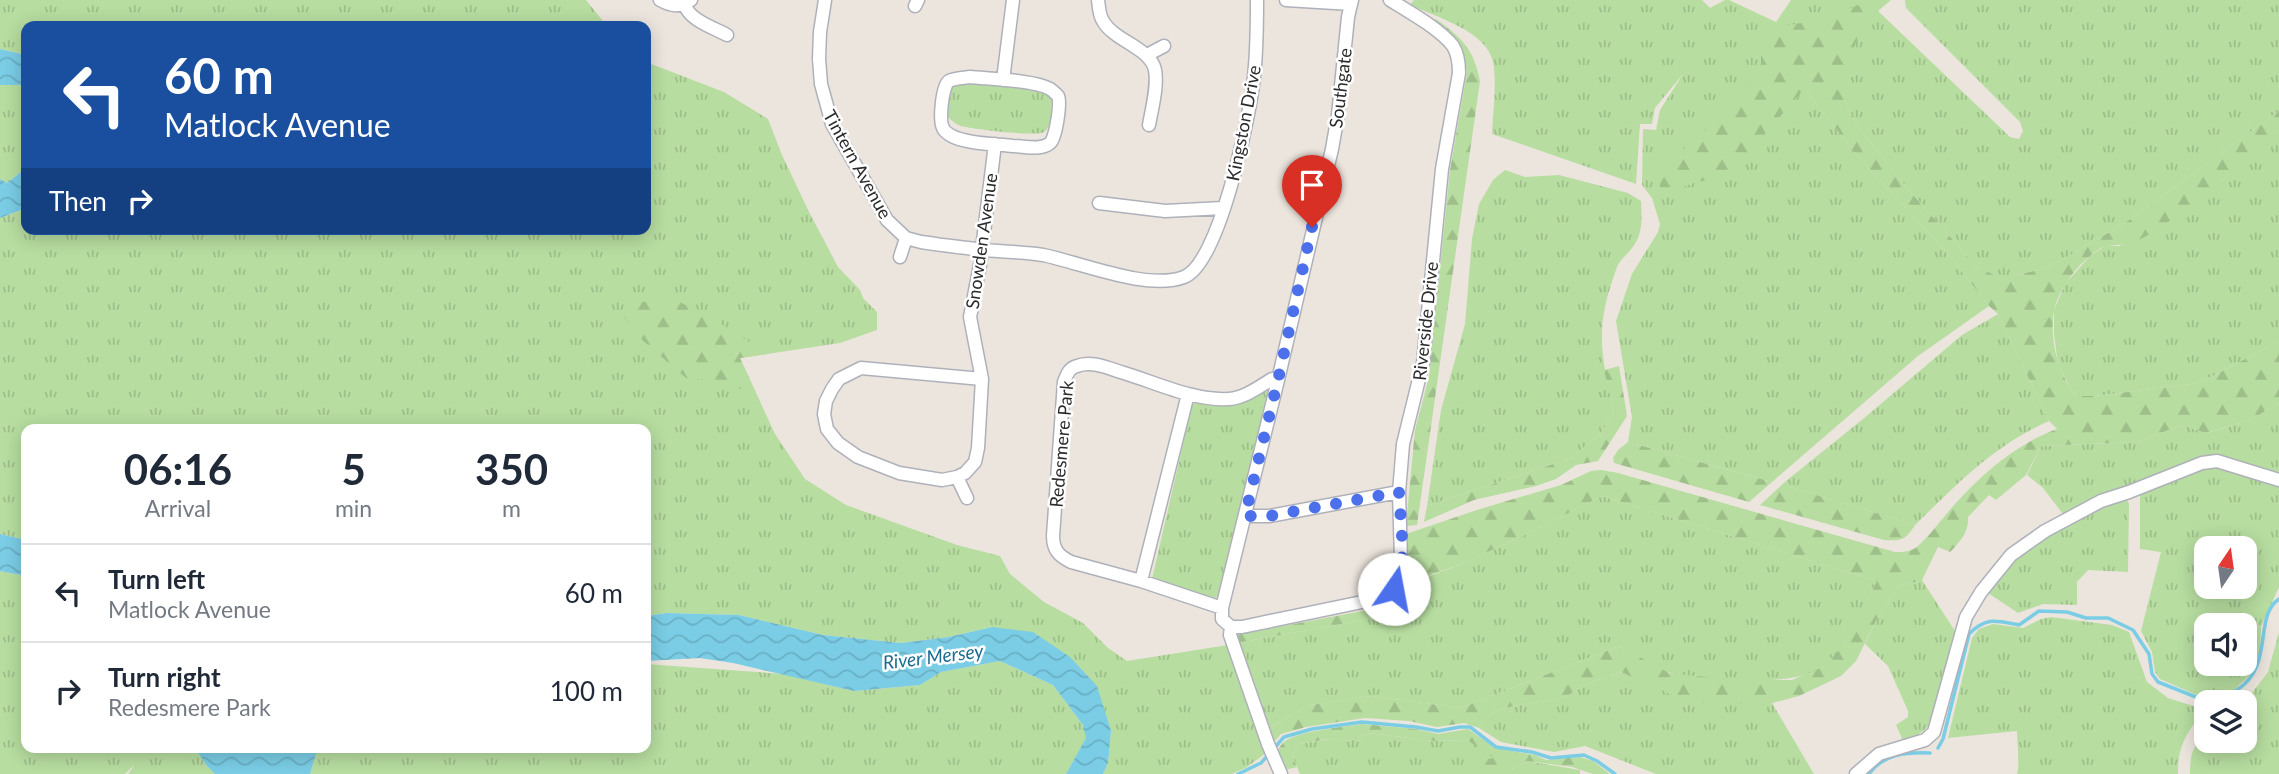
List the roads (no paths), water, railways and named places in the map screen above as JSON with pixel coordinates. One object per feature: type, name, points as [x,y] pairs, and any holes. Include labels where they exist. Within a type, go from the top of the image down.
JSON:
[{"type":"street","points":[[660,0],[676,6],[688,2],[687,11],[727,35]]},
{"type":"street","name":"Tintern Avenue","points":[[825,0],[819,59],[825,106],[871,195],[887,220],[906,238]]},
{"type":"street","points":[[1003,80],[1013,0]]},
{"type":"street","points":[[1098,0],[1102,20],[1110,31],[1147,55],[1155,70],[1149,125]]},
{"type":"street","name":"Kingston Drive","points":[[981,250],[1042,255],[1145,280],[1167,281],[1184,278],[1193,272],[1213,238],[1238,163],[1253,86],[1256,0]]},
{"type":"street","points":[[1286,0],[1352,2]]},
{"type":"street","name":"Riverside Drive","points":[[1231,627],[1386,597],[1399,579],[1399,492],[1406,426],[1423,363],[1442,169],[1459,62],[1454,47],[1442,35],[1390,0]]},
{"type":"street","name":"Southgate","points":[[1278,380],[1332,149],[1352,2]]},
{"type":"street","points":[[1147,55],[1164,46]]},
{"type":"street","points":[[970,77],[1003,80],[1045,87],[1058,97],[1055,137],[1050,143],[1043,147],[995,144],[958,139],[943,130],[943,89],[946,83],[970,77]]},
{"type":"street","name":"Snowden Avenue","points":[[957,477],[975,462],[978,448],[982,379],[970,317],[995,144]]},
{"type":"street","points":[[1099,203],[1165,211],[1223,208]]},
{"type":"street","points":[[900,257],[906,238],[981,250]]},
{"type":"street","name":"Redesmere Park","points":[[1222,608],[1061,557],[1053,544],[1064,382],[1072,368],[1087,364],[1100,365],[1188,394],[1231,400],[1272,379],[1278,380]]},
{"type":"street","points":[[967,498],[957,477],[942,480],[922,478],[899,473],[858,457],[838,443],[827,429],[824,414],[826,401],[839,379],[861,368],[982,379]]},
{"type":"street","points":[[1278,380],[1222,608],[1222,619],[1231,627],[1230,635],[1281,774]]},
{"type":"street","points":[[1141,581],[1188,394]]},
{"type":"street","points":[[1856,774],[1880,754],[1925,740],[1934,732],[1966,617],[1981,592],[2011,555],[2045,531],[2101,501],[2202,463],[2217,461],[2279,480]]},
{"type":"street","points":[[1245,516],[1269,516],[1399,492]]},
{"type":"water","points":[[0,49],[21,54],[21,85],[0,85]]},
{"type":"water","points":[[21,172],[21,210],[0,218],[0,179],[7,183]]},
{"type":"water","points":[[0,534],[21,539],[21,575],[0,571]]},
{"type":"water","name":"River Mersey","points":[[667,613],[739,615],[823,635],[901,643],[949,637],[992,627],[1033,632],[1070,657],[1097,686],[1111,731],[1108,763],[1103,774],[1066,774],[1086,738],[1083,725],[1053,685],[1000,661],[941,672],[920,685],[854,691],[700,658],[651,661],[651,615]]},
{"type":"water","points":[[198,753],[316,753],[310,774],[215,774]]},
{"type":"waterway","points":[[1938,748],[1943,739],[1969,634],[1981,624],[1992,621],[2019,625],[2039,611],[2067,612],[2086,618],[2108,618],[2133,630],[2149,654],[2152,674],[2158,682],[2206,701],[2233,692],[2249,680],[2260,655],[2267,617],[2271,607],[2279,599]]},
{"type":"waterway","points":[[1238,774],[1261,763],[1284,737],[1312,729],[1362,722],[1438,731],[1470,727],[1496,747],[1532,752],[1551,758],[1584,755],[1615,774]]},
{"type":"waterway","points":[[1869,774],[1888,758],[1930,753]]}]
